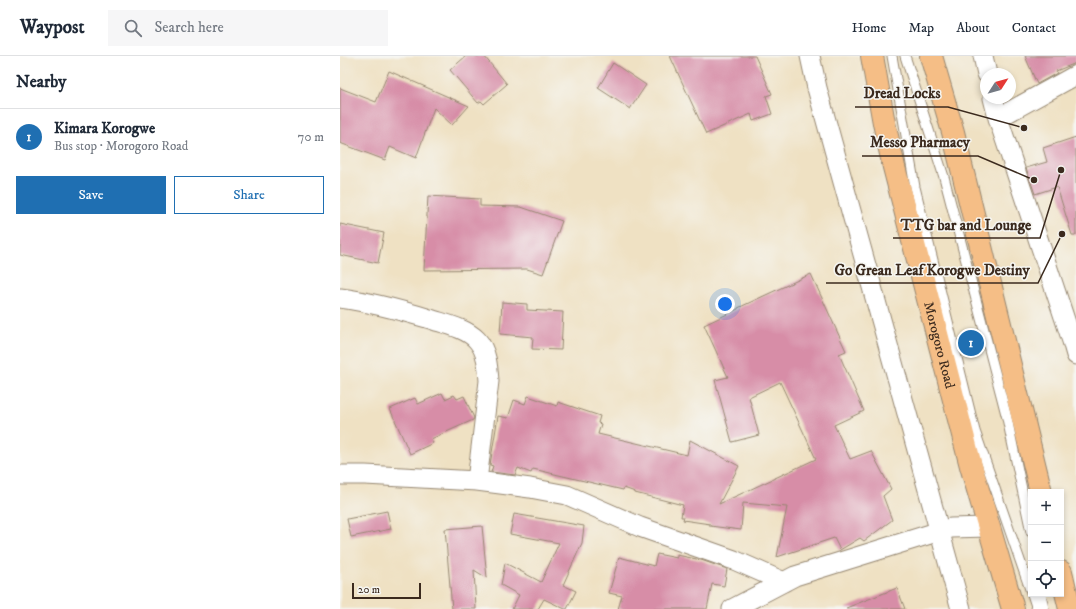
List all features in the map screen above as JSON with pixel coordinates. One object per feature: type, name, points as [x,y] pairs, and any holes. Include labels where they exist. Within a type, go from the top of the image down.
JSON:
[{"type":"highway","name":"Morogoro Road","points":[[872,56],[884,123],[896,175],[971,466],[1013,609]]},
{"type":"highway","points":[[931,56],[953,132],[1040,489]]},
{"type":"highway","points":[[1064,584],[1070,609]]},
{"type":"street","points":[[810,56],[816,88],[961,609]]},
{"type":"street","points":[[983,56],[986,68]]},
{"type":"street","points":[[998,118],[1076,75]]},
{"type":"street","points":[[994,104],[1076,355]]},
{"type":"street","points":[[340,298],[366,302],[420,316],[466,332],[477,340],[483,349],[488,365],[489,381],[477,481]]},
{"type":"street","points":[[340,475],[477,481],[530,488],[567,495],[640,527],[734,560],[784,582]]},
{"type":"street","points":[[732,609],[795,576],[951,528],[988,527]]},
{"type":"lane","name":"Morogoro Road","points":[[892,56],[915,187],[976,431],[1028,584]]},
{"type":"lane","points":[[905,56],[946,185],[1007,418],[1030,525]]},
{"type":"lane","name":"Morogoro Road","points":[[1032,597],[1037,609]]},
{"type":"lane","points":[[1042,597],[1044,609]]},
{"type":"building","points":[[466,56],[484,56],[507,84],[484,104],[481,101],[478,103],[450,70]]},
{"type":"building","points":[[670,56],[755,56],[772,94],[766,96],[772,114],[753,121],[751,114],[706,134]]},
{"type":"building","points":[[1025,56],[1076,56],[1076,63],[1056,71],[1057,73],[1037,84]]},
{"type":"building","points":[[613,63],[646,85],[630,109],[598,88]]},
{"type":"building","points":[[389,71],[469,106],[452,125],[434,108],[416,158],[390,147],[385,160],[340,143],[340,88],[376,102]]},
{"type":"building","points":[[1076,137],[1076,235],[1072,235],[1057,187],[1035,194],[1026,168],[1047,162],[1043,148]]},
{"type":"building","points":[[428,196],[480,199],[480,206],[521,207],[562,221],[543,274],[527,269],[424,270]]},
{"type":"building","points":[[340,224],[384,233],[378,263],[340,255]]},
{"type":"building","points":[[811,274],[846,351],[839,354],[864,411],[834,425],[850,459],[871,451],[891,489],[883,496],[892,520],[864,541],[860,538],[840,550],[834,538],[777,557],[787,507],[743,503],[741,530],[710,526],[710,524],[683,520],[684,517],[681,517],[683,505],[635,493],[624,488],[623,490],[533,469],[531,473],[518,468],[515,475],[491,472],[493,466],[490,465],[498,416],[508,418],[514,400],[525,404],[528,396],[557,406],[558,402],[600,416],[598,423],[601,424],[598,434],[687,455],[690,440],[739,466],[719,504],[816,459],[780,382],[749,397],[759,435],[732,442],[715,380],[728,377],[704,325]]},
{"type":"building","points":[[502,302],[527,304],[527,310],[563,312],[561,350],[532,349],[533,337],[500,334]]},
{"type":"building","points":[[442,393],[445,399],[454,395],[457,399],[464,396],[474,418],[473,420],[431,439],[433,443],[410,454],[390,409],[415,398],[418,404]]},
{"type":"building","points":[[387,511],[391,529],[351,537],[347,519]]},
{"type":"building","points":[[514,514],[584,526],[582,543],[563,585],[576,591],[567,609],[544,599],[538,609],[512,609],[519,595],[501,585],[505,563],[541,582],[559,543],[510,534]]},
{"type":"building","points":[[482,526],[487,578],[474,570],[476,609],[452,609],[445,529]]},
{"type":"building","points":[[657,554],[677,558],[677,555],[701,560],[727,569],[724,586],[712,584],[707,609],[618,609],[622,596],[609,593],[619,557],[654,566]]},
{"type":"building","points":[[897,588],[905,609],[846,609],[846,608]]},
{"type":"place","name":"Dread Locks","points":[[1024,128]]},
{"type":"place","name":"TTG bar and Lounge","points":[[1061,170]]},
{"type":"place","name":"Messo Pharmacy","points":[[1034,180]]},
{"type":"place","name":"Go Grean Leaf Korogwe Destiny","points":[[1062,234]]},
{"type":"place","name":"Kimara Korogwe","points":[[971,343]]}]
